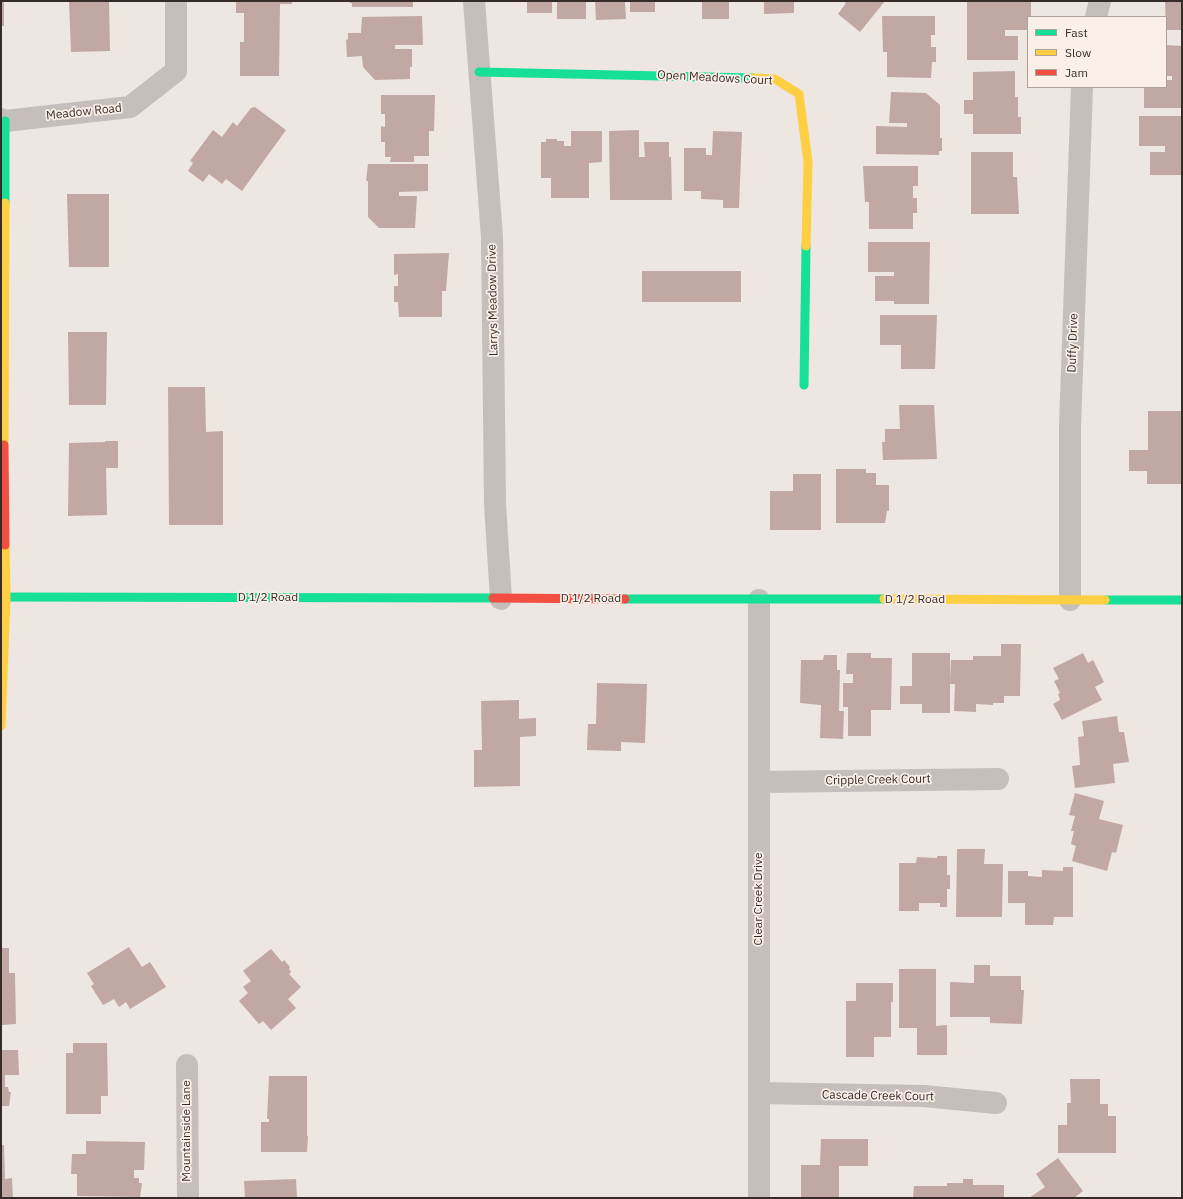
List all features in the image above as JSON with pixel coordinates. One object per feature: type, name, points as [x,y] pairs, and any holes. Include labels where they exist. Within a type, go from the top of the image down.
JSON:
[{"type":"street","name":"Meadow Road","points":[[3,120],[130,107],[176,71],[176,1]]},
{"type":"street","name":"Larrys Meadow Drive","points":[[474,1],[492,237],[495,504],[501,599]]},
{"type":"street","points":[[1096,16],[1100,1]]},
{"type":"street","name":"Open Meadows Court","points":[[479,72],[775,79],[799,94],[808,162],[804,385]]},
{"type":"street","name":"Duffy Drive","points":[[1070,600],[1070,426],[1082,88]]},
{"type":"street","points":[[1,726],[4,597],[3,120]]},
{"type":"street","name":"D 1/2 Road","points":[[4,597],[1182,600]]},
{"type":"street","name":"Clear Creek Drive","points":[[759,600],[759,1198]]},
{"type":"street","name":"Cripple Creek Court","points":[[759,782],[998,779]]},
{"type":"street","name":"Mountainside Lane","points":[[187,1065],[188,1198]]},
{"type":"street","name":"Cascade Creek Court","points":[[759,1093],[924,1096],[996,1102]]},
{"type":"building","points":[[1,1],[4,1],[4,26],[1,26]]},
{"type":"building","points":[[69,1],[109,1],[110,51],[71,52]]},
{"type":"building","points":[[236,1],[292,1],[292,4],[280,4],[279,76],[240,76],[240,42],[244,42],[244,13],[236,13]]},
{"type":"building","points":[[350,1],[413,1],[413,7],[352,7],[352,3],[350,3]]},
{"type":"building","points":[[527,1],[552,1],[552,13],[527,13]]},
{"type":"building","points":[[557,1],[586,1],[586,19],[557,19]]},
{"type":"building","points":[[595,1],[625,1],[626,19],[596,20]]},
{"type":"building","points":[[630,1],[655,1],[655,12],[630,12]]},
{"type":"building","points":[[702,1],[729,1],[729,19],[702,19]]},
{"type":"building","points":[[764,1],[794,1],[794,13],[764,14]]},
{"type":"building","points":[[843,1],[885,1],[860,32],[838,14],[846,3]]},
{"type":"building","points":[[967,1],[1031,1],[1031,16],[1027,16],[1027,30],[1005,30],[1005,36],[1018,36],[1018,60],[967,60]]},
{"type":"building","points":[[1165,1],[1182,1],[1182,30],[1167,30],[1167,16],[1166,16]]},
{"type":"building","points":[[422,16],[423,45],[395,45],[395,49],[412,49],[410,79],[375,80],[363,67],[362,56],[347,57],[346,40],[348,39],[348,33],[361,33],[362,17]]},
{"type":"building","points":[[882,16],[935,16],[935,35],[931,35],[931,47],[936,47],[936,62],[932,62],[931,78],[887,77],[887,52],[883,52]]},
{"type":"building","points":[[1167,45],[1182,46],[1182,108],[1144,108],[1144,88],[1167,88],[1167,80],[1172,80],[1172,76],[1167,76]]},
{"type":"building","points":[[1015,71],[1015,97],[1018,97],[1018,117],[1021,117],[1021,134],[973,134],[973,114],[964,114],[964,100],[973,100],[973,72]]},
{"type":"building","points":[[891,92],[926,93],[940,105],[940,138],[942,138],[942,151],[939,151],[939,155],[876,154],[876,126],[907,127],[907,123],[889,123]]},
{"type":"building","points":[[381,95],[435,95],[434,131],[429,131],[429,156],[414,156],[414,162],[390,162],[391,157],[385,157],[385,142],[381,142],[381,126],[385,127],[385,114],[381,114]]},
{"type":"building","points":[[255,107],[286,130],[242,191],[226,179],[222,184],[209,174],[203,182],[188,171],[193,163],[190,161],[213,130],[222,137],[233,122],[237,126],[251,108]]},
{"type":"building","points":[[1139,116],[1182,116],[1182,175],[1150,175],[1150,152],[1165,152],[1165,146],[1139,146]]},
{"type":"building","points":[[639,130],[639,157],[645,157],[644,142],[669,142],[669,157],[671,157],[672,200],[610,200],[609,131]]},
{"type":"building","points":[[571,131],[602,131],[602,162],[589,163],[589,198],[551,198],[551,178],[541,178],[541,142],[546,142],[546,139],[557,139],[557,141],[564,141],[564,146],[571,146]]},
{"type":"building","points":[[713,131],[742,132],[739,208],[723,208],[723,200],[701,199],[701,191],[684,191],[684,148],[706,148],[706,155],[712,155]]},
{"type":"building","points":[[971,152],[1013,152],[1013,177],[1017,177],[1019,214],[971,214]]},
{"type":"building","points":[[368,164],[428,164],[428,191],[399,192],[399,196],[417,196],[415,228],[379,228],[368,217],[368,181],[366,181]]},
{"type":"building","points":[[863,166],[918,166],[918,186],[913,186],[913,198],[917,198],[917,213],[913,213],[913,229],[869,229],[869,202],[865,202]]},
{"type":"building","points":[[67,194],[109,194],[109,267],[69,267]]},
{"type":"building","points":[[868,242],[930,242],[929,304],[894,304],[894,301],[875,301],[875,276],[894,276],[894,272],[868,272]]},
{"type":"building","points":[[449,253],[446,291],[442,291],[442,317],[399,317],[398,302],[394,302],[394,286],[398,286],[398,274],[394,275],[394,254]]},
{"type":"building","points":[[642,271],[741,271],[741,302],[642,302]]},
{"type":"building","points":[[880,315],[937,315],[935,369],[901,369],[901,345],[880,345]]},
{"type":"building","points":[[68,332],[107,332],[106,405],[69,405]]},
{"type":"building","points":[[168,387],[205,387],[206,432],[223,431],[223,525],[169,525]]},
{"type":"building","points":[[899,405],[934,405],[937,459],[883,460],[882,442],[885,442],[885,429],[900,429]]},
{"type":"building","points":[[1148,411],[1182,411],[1182,484],[1147,484],[1147,471],[1129,471],[1129,450],[1148,450]]},
{"type":"building","points":[[118,441],[118,468],[106,468],[107,515],[68,516],[69,443]]},
{"type":"building","points":[[836,469],[866,469],[866,473],[876,473],[876,485],[889,485],[889,511],[887,511],[885,523],[836,523]]},
{"type":"building","points":[[793,474],[821,474],[821,530],[770,530],[770,491],[793,491]]},
{"type":"building","points":[[1001,644],[1021,644],[1020,696],[1004,696],[1004,703],[993,703],[993,705],[976,704],[976,712],[954,711],[955,684],[950,684],[950,713],[922,713],[922,704],[900,704],[900,686],[912,686],[912,653],[950,653],[950,679],[951,660],[973,660],[973,656],[1001,656]]},
{"type":"building","points":[[847,653],[871,653],[871,658],[892,658],[891,710],[871,710],[871,736],[848,736],[848,707],[843,707],[843,683],[853,683],[853,674],[846,674]]},
{"type":"building","points":[[1083,653],[1088,663],[1093,660],[1104,682],[1095,687],[1102,700],[1062,720],[1053,704],[1060,700],[1058,694],[1060,693],[1054,681],[1059,679],[1053,668]]},
{"type":"building","points":[[824,655],[837,655],[837,670],[840,670],[839,711],[844,711],[843,739],[820,738],[821,705],[800,703],[801,660],[823,660]]},
{"type":"building","points":[[597,683],[647,684],[645,743],[621,742],[621,751],[587,750],[588,724],[596,724]]},
{"type":"building","points":[[519,700],[519,719],[536,718],[536,736],[520,737],[520,786],[474,787],[474,750],[482,750],[481,701]]},
{"type":"building","points":[[1117,716],[1119,732],[1124,732],[1129,762],[1113,764],[1115,783],[1075,788],[1072,766],[1080,765],[1078,737],[1084,736],[1082,721]]},
{"type":"building","points":[[1075,793],[1104,801],[1099,819],[1123,825],[1116,853],[1112,852],[1107,871],[1072,861],[1076,846],[1071,844],[1074,831],[1071,831],[1075,816],[1069,815]]},
{"type":"building","points":[[957,849],[985,849],[984,864],[1003,864],[1002,917],[956,917]]},
{"type":"building","points":[[937,856],[947,856],[947,875],[950,875],[950,889],[947,889],[947,907],[940,907],[940,903],[919,903],[919,911],[899,911],[899,863],[916,863],[917,857],[937,858]]},
{"type":"building","points":[[1063,867],[1073,867],[1073,917],[1054,917],[1053,925],[1025,925],[1025,903],[1008,903],[1008,871],[1028,871],[1028,876],[1042,877],[1042,870],[1063,871]]},
{"type":"building","points":[[129,947],[142,967],[150,962],[166,987],[130,1009],[126,1002],[119,1007],[114,999],[103,1005],[91,986],[94,984],[87,973]]},
{"type":"building","points":[[1,948],[9,948],[9,973],[15,973],[16,1024],[1,1025]]},
{"type":"building","points":[[271,949],[282,962],[284,960],[290,967],[289,969],[291,972],[289,974],[301,987],[288,999],[296,1008],[271,1030],[263,1021],[259,1024],[239,1001],[248,993],[243,987],[251,981],[243,971]]},
{"type":"building","points":[[974,965],[990,965],[990,976],[1021,976],[1021,990],[1024,990],[1022,1024],[990,1023],[990,1017],[950,1017],[950,982],[974,983]]},
{"type":"building","points":[[899,969],[936,969],[936,1026],[947,1025],[947,1055],[917,1055],[917,1028],[899,1028]]},
{"type":"building","points":[[856,983],[893,983],[893,1002],[891,1002],[891,1037],[874,1037],[874,1057],[846,1057],[846,1001],[856,1001]]},
{"type":"building","points":[[73,1043],[107,1043],[108,1096],[101,1096],[101,1114],[66,1114],[66,1053],[73,1053]]},
{"type":"building","points":[[1,1050],[18,1050],[19,1075],[5,1075],[5,1087],[8,1087],[9,1092],[11,1092],[9,1106],[1,1106]]},
{"type":"building","points":[[269,1076],[307,1076],[307,1152],[261,1152],[261,1122],[269,1122],[269,1119],[267,1119]]},
{"type":"building","points":[[1070,1079],[1100,1079],[1100,1104],[1108,1104],[1108,1116],[1116,1116],[1116,1153],[1058,1153],[1058,1125],[1067,1125],[1067,1103],[1071,1103]]},
{"type":"building","points":[[821,1139],[868,1139],[868,1166],[839,1166],[839,1198],[801,1198],[801,1165],[820,1165]]},
{"type":"building","points":[[86,1141],[145,1142],[144,1170],[134,1170],[134,1178],[139,1178],[139,1183],[142,1183],[140,1197],[77,1196],[77,1174],[71,1174],[72,1154],[86,1154]]},
{"type":"building","points":[[1,1145],[4,1145],[5,1179],[12,1178],[13,1198],[1,1198]]},
{"type":"building","points":[[1058,1158],[1083,1191],[1074,1198],[1029,1198],[1045,1187],[1036,1174]]},
{"type":"building","points":[[296,1179],[297,1198],[245,1198],[244,1181]]},
{"type":"building","points":[[963,1179],[973,1179],[973,1185],[1004,1185],[1004,1198],[913,1198],[914,1186],[947,1186],[947,1183],[963,1183]]},
{"type":"traffic: fast","points":[[479,72],[753,78]]},
{"type":"traffic: fast","points":[[5,121],[5,203]]},
{"type":"traffic: fast","points":[[804,385],[806,246]]},
{"type":"traffic: fast","points":[[1,597],[493,598]]},
{"type":"traffic: fast","points":[[625,599],[884,599]]},
{"type":"traffic: fast","points":[[1105,600],[1182,600]]},
{"type":"traffic: slow","points":[[753,78],[775,79],[799,94],[808,162],[806,246]]},
{"type":"traffic: slow","points":[[4,445],[5,203]]},
{"type":"traffic: slow","points":[[1,726],[6,597],[5,545]]},
{"type":"traffic: slow","points":[[884,599],[1105,600]]},
{"type":"traffic: jam","points":[[4,445],[5,545]]},
{"type":"traffic: jam","points":[[493,598],[625,599]]}]
